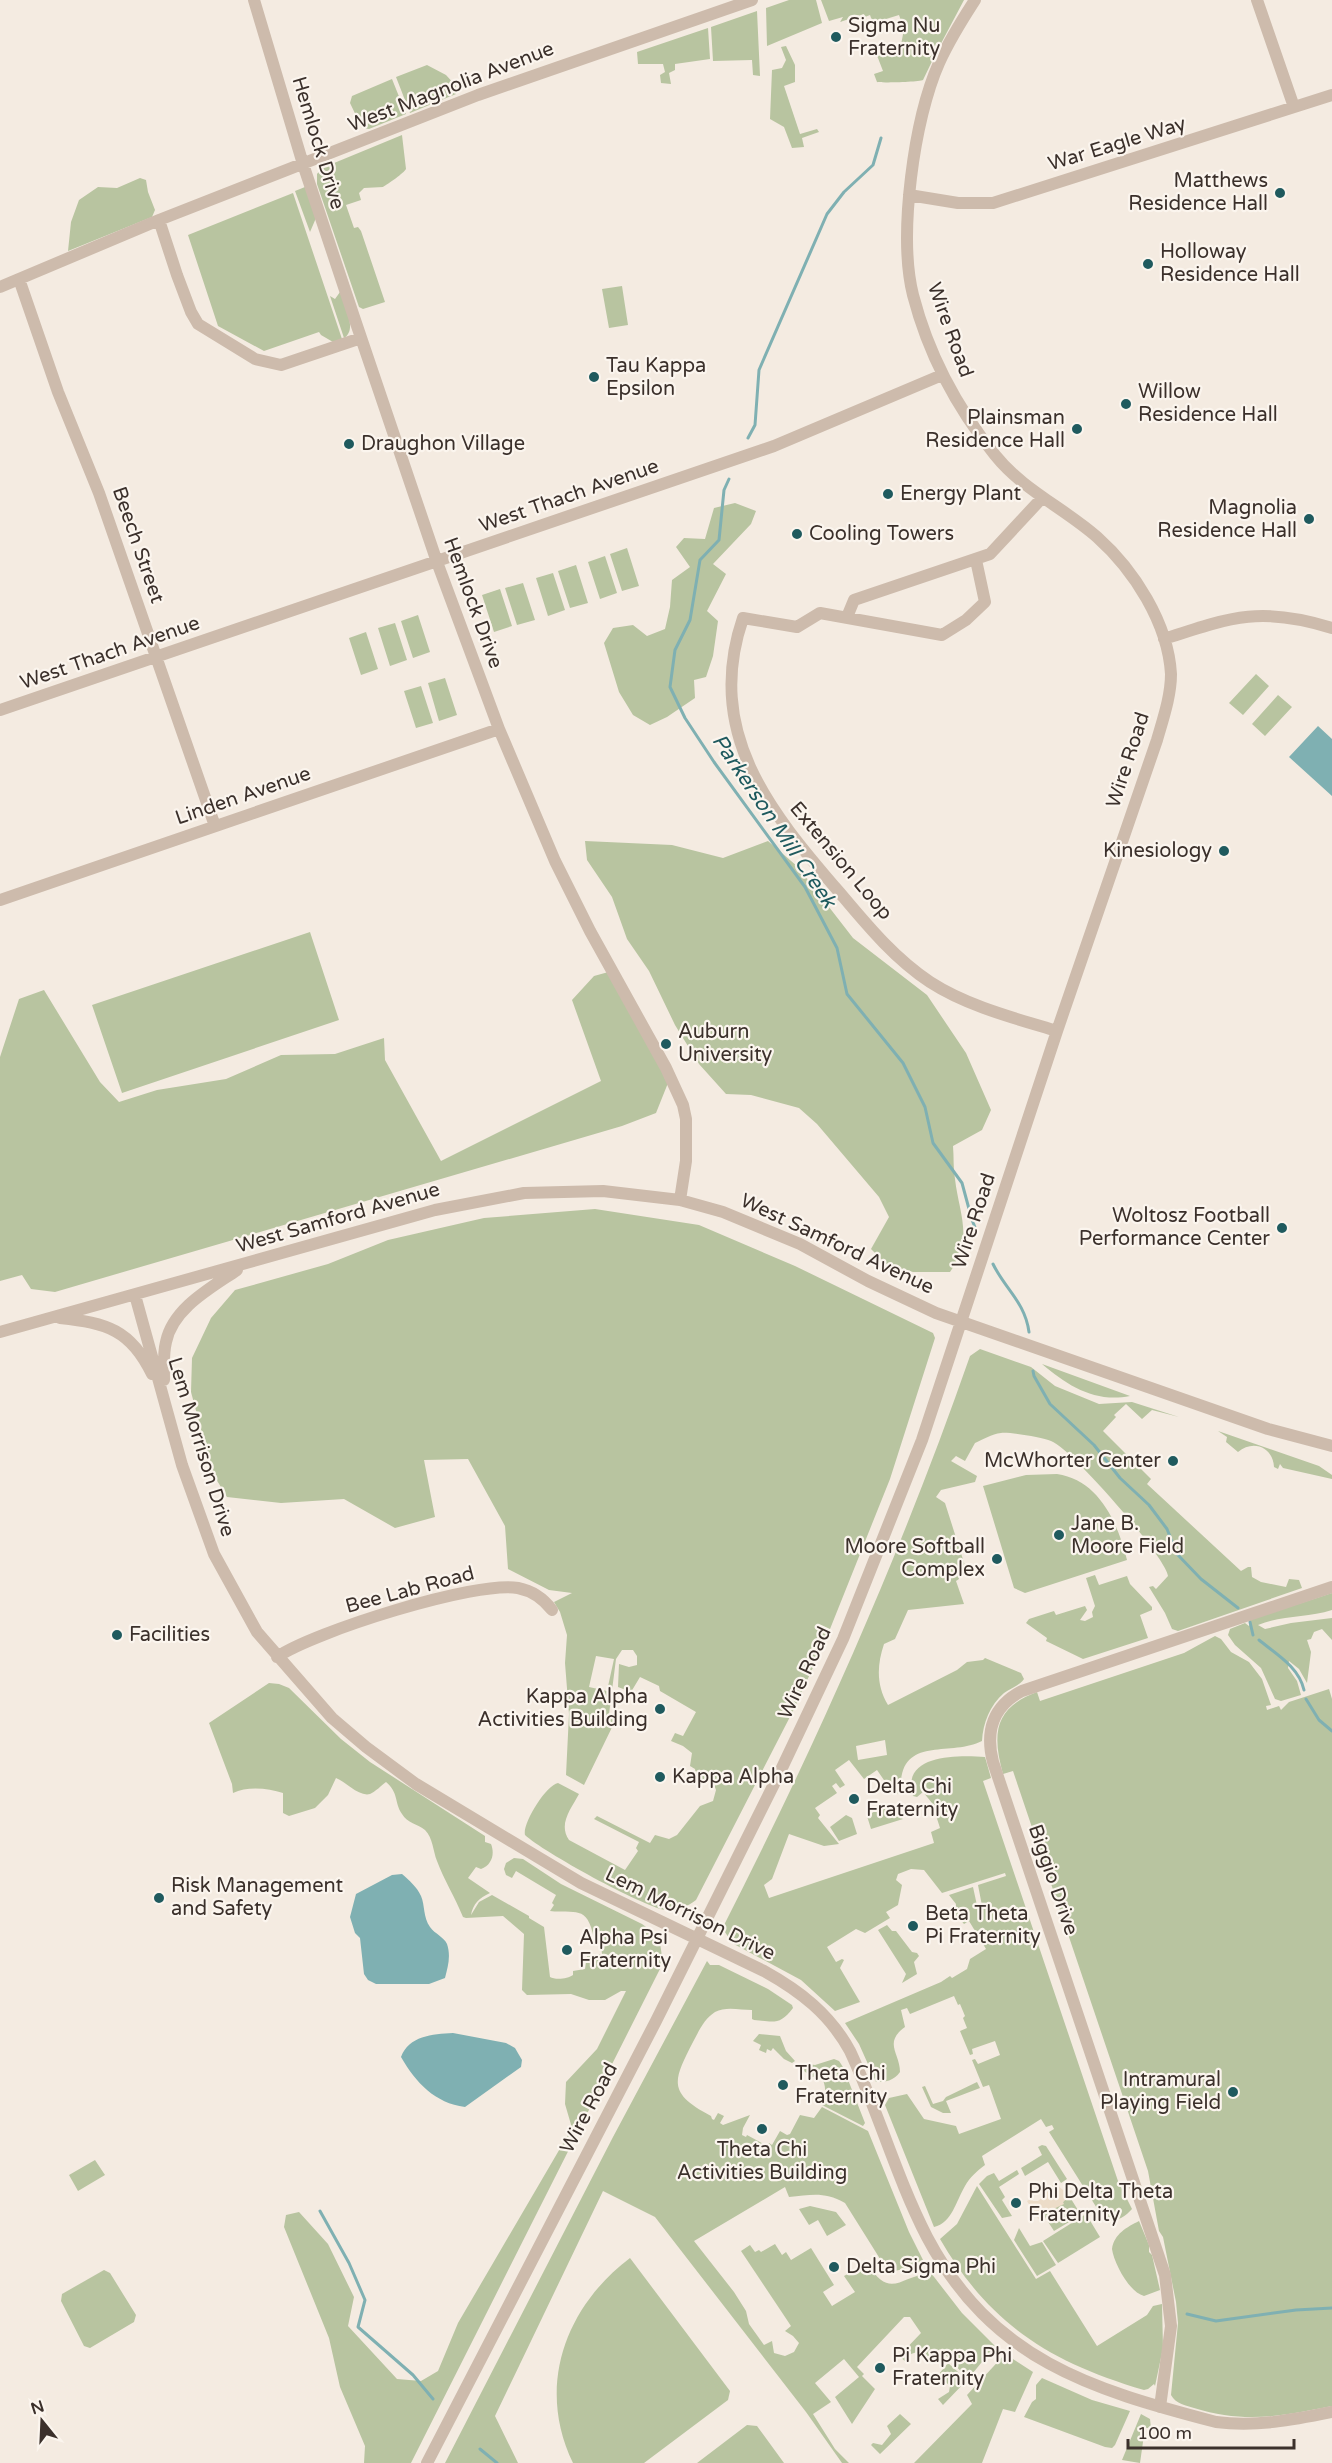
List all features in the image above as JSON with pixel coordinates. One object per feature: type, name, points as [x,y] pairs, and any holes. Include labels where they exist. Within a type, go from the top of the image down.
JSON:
[{"type":"street","name":"Hemlock Drive","points":[[254,0],[303,164],[361,338],[437,562],[499,729],[555,861],[590,931],[666,1068],[683,1105],[686,1119],[686,1161],[680,1200]]},
{"type":"street","name":"West Magnolia Avenue","points":[[0,287],[159,220],[478,94],[752,0]]},
{"type":"street","name":"Wire Road","points":[[427,2463],[697,1938],[843,1639],[905,1486],[1169,696],[1171,675],[1164,639],[1144,596],[1124,564],[1096,537],[1023,484],[995,456],[956,400],[942,375],[913,294],[908,255],[909,195],[922,117],[938,64],[975,0]]},
{"type":"street","points":[[1257,0],[1294,107]]},
{"type":"street","name":"War Eagle Way","points":[[909,195],[958,203],[993,203],[1332,95]]},
{"type":"street","points":[[159,220],[177,275],[198,324],[255,359],[281,365],[361,338]]},
{"type":"street","name":"Beech Street","points":[[19,279],[58,392],[99,493],[215,826]]},
{"type":"street","name":"West Thach Avenue","points":[[0,711],[774,446],[942,375]]},
{"type":"street","points":[[847,617],[854,600],[990,554],[1042,498]]},
{"type":"street","name":"Extension Loop","points":[[976,560],[986,602],[966,620],[942,635],[820,613],[797,627],[743,618],[734,644],[730,671],[730,697],[738,737],[753,774],[773,808],[801,848],[899,958],[931,982],[966,1000],[1057,1031]]},
{"type":"street","points":[[1164,639],[1214,622],[1253,615],[1293,617],[1332,628]]},
{"type":"street","name":"Linden Avenue","points":[[0,900],[499,729]]},
{"type":"street","name":"West Samford Avenue","points":[[0,1332],[435,1210],[497,1197],[563,1191],[603,1191],[680,1200],[748,1221],[800,1244],[868,1281],[961,1322],[1268,1429],[1332,1446]]},
{"type":"street","points":[[164,1396],[166,1340],[176,1320],[197,1298],[247,1263]]},
{"type":"street","name":"Lem Morrison Drive","points":[[135,1295],[190,1491],[214,1554],[241,1607],[257,1632],[332,1718],[416,1784],[581,1883],[697,1938],[790,1986],[821,2010],[838,2031],[856,2063],[927,2236],[951,2276],[975,2307],[1010,2338],[1055,2368],[1085,2382],[1160,2407],[1216,2422],[1272,2423],[1332,2412]]},
{"type":"street","points":[[55,1317],[84,1320],[105,1326],[123,1336],[142,1353],[164,1396]]},
{"type":"street","name":"Biggio Drive","points":[[1160,2407],[1171,2326],[1165,2275],[993,1762],[989,1743],[991,1727],[1000,1707],[1022,1691],[1332,1587]]},
{"type":"street","name":"Bee Lab Road","points":[[277,1657],[309,1639],[463,1593],[492,1588],[516,1588],[534,1593],[552,1610]]},
{"type":"green space","points":[[789,0],[816,0],[822,23],[767,46],[766,8]]},
{"type":"green space","points":[[821,0],[964,0],[937,51],[901,45],[904,29],[899,15],[873,23],[870,15],[865,17],[864,14],[840,22],[843,17],[829,21]]},
{"type":"green space","points":[[757,11],[760,76],[753,75],[752,60],[713,61],[711,27]]},
{"type":"green space","points":[[708,28],[710,59],[675,64],[675,70],[669,73],[671,84],[661,83],[660,75],[665,72],[663,64],[638,64],[637,52]]},
{"type":"green space","points":[[786,46],[795,65],[795,82],[784,86],[800,134],[817,129],[819,132],[802,138],[804,147],[792,148],[784,127],[770,119],[772,70],[782,68],[786,60],[781,47]]},
{"type":"green space","points":[[896,47],[936,53],[923,80],[877,82],[874,74],[883,71],[876,53]]},
{"type":"green space","points":[[427,65],[446,75],[456,86],[456,94],[410,113],[396,77]]},
{"type":"green space","points":[[392,79],[406,114],[369,129],[362,128],[350,103],[352,96]]},
{"type":"green space","points":[[402,135],[405,171],[383,187],[364,188],[359,193],[361,200],[346,205],[354,228],[358,227],[361,231],[385,302],[363,309],[359,307],[317,184],[317,174],[322,168]]},
{"type":"green space","points":[[140,178],[146,180],[155,210],[152,217],[68,251],[71,222],[79,200],[98,187],[117,188]]},
{"type":"green space","points":[[305,187],[316,218],[310,232],[295,191]]},
{"type":"green space","points":[[293,193],[342,339],[333,342],[319,332],[264,351],[218,326],[188,235]]},
{"type":"green space","points":[[622,286],[628,325],[609,328],[602,289]]},
{"type":"green space","points":[[340,292],[350,323],[348,334],[344,338],[330,296],[335,299]]},
{"type":"green space","points":[[735,503],[756,511],[751,524],[713,564],[726,574],[707,611],[718,621],[713,656],[706,677],[694,680],[695,698],[667,717],[650,725],[633,715],[619,692],[604,643],[613,628],[633,625],[647,636],[665,629],[670,607],[672,580],[690,567],[676,547],[684,538],[705,539],[714,508]]},
{"type":"green space","points":[[627,548],[639,586],[622,591],[610,554]]},
{"type":"green space","points":[[605,556],[617,593],[600,599],[588,562]]},
{"type":"green space","points":[[576,565],[588,603],[570,608],[558,571]]},
{"type":"green space","points":[[553,573],[565,610],[548,616],[536,578]]},
{"type":"green space","points":[[523,583],[535,620],[517,625],[505,588]]},
{"type":"green space","points":[[500,589],[512,626],[494,632],[482,595]]},
{"type":"green space","points":[[418,615],[430,652],[413,658],[401,621]]},
{"type":"green space","points":[[395,623],[407,660],[390,666],[378,628]]},
{"type":"green space","points":[[366,632],[378,669],[361,675],[349,638]]},
{"type":"green space","points":[[1256,674],[1269,686],[1243,715],[1229,703]]},
{"type":"green space","points":[[445,678],[457,715],[439,721],[428,683]]},
{"type":"green space","points":[[421,686],[433,723],[416,728],[404,691]]},
{"type":"green space","points":[[1278,695],[1292,707],[1265,736],[1252,724]]},
{"type":"green space","points":[[585,841],[672,845],[723,858],[768,841],[798,867],[853,938],[927,995],[966,1053],[991,1110],[982,1130],[953,1146],[954,1175],[962,1215],[963,1237],[957,1260],[950,1272],[913,1272],[888,1266],[871,1249],[889,1217],[879,1197],[817,1124],[799,1108],[751,1095],[726,1094],[699,1064],[675,1025],[649,971],[627,939],[612,897],[587,860]]},
{"type":"green space","points":[[310,932],[339,1020],[122,1093],[92,1005]]},
{"type":"green space","points":[[612,971],[670,1078],[656,1113],[622,1126],[55,1292],[31,1289],[22,1275],[0,1281],[0,1057],[19,999],[44,990],[100,1082],[119,1102],[157,1090],[226,1079],[281,1055],[335,1054],[384,1038],[385,1060],[441,1161],[601,1081],[572,1000],[594,976]]},
{"type":"green space","points":[[595,1209],[699,1225],[795,1266],[933,1333],[935,1338],[890,1479],[826,1639],[794,1709],[696,1900],[685,1907],[665,1910],[636,1899],[571,1865],[525,1835],[527,1823],[541,1797],[558,1783],[579,1794],[565,1822],[569,1840],[625,1870],[638,1851],[636,1848],[639,1842],[594,1819],[597,1816],[650,1843],[655,1835],[669,1839],[677,1835],[700,1806],[713,1801],[716,1790],[712,1779],[697,1779],[695,1769],[690,1766],[692,1753],[671,1741],[675,1733],[683,1736],[696,1712],[660,1691],[659,1686],[640,1677],[631,1692],[618,1687],[619,1664],[629,1667],[637,1665],[637,1656],[633,1650],[622,1650],[616,1659],[609,1714],[617,1717],[584,1785],[566,1775],[569,1714],[565,1663],[567,1635],[560,1612],[554,1602],[572,1593],[549,1590],[508,1569],[505,1526],[468,1459],[424,1460],[435,1517],[395,1528],[344,1499],[281,1503],[227,1497],[213,1474],[191,1392],[192,1358],[211,1318],[235,1290],[328,1264],[388,1240],[484,1218]],"holes":[[[596,1656],[614,1659],[607,1691],[589,1687]]]},
{"type":"green space","points":[[980,1349],[1031,1367],[1055,1386],[1099,1404],[1132,1402],[1179,1417],[1152,1410],[1142,1419],[1126,1404],[1114,1415],[1116,1417],[1103,1431],[1151,1479],[1147,1484],[1241,1571],[1251,1567],[1252,1577],[1261,1582],[1286,1587],[1289,1579],[1299,1580],[1302,1588],[1178,1631],[1172,1629],[1149,1587],[1153,1586],[1156,1589],[1168,1576],[1163,1565],[1116,1504],[1077,1462],[1051,1441],[1034,1436],[1001,1433],[975,1443],[965,1461],[956,1456],[951,1461],[977,1476],[975,1482],[941,1490],[936,1497],[945,1503],[967,1572],[958,1576],[959,1579],[956,1581],[964,1604],[908,1610],[895,1639],[884,1644],[879,1667],[881,1690],[888,1705],[957,1670],[967,1662],[985,1658],[1021,1673],[1024,1679],[1004,1693],[995,1703],[986,1721],[982,1741],[969,1746],[928,1751],[916,1755],[907,1762],[902,1775],[901,1794],[882,1791],[886,1788],[886,1783],[877,1770],[864,1779],[849,1760],[835,1770],[845,1785],[840,1788],[836,1783],[832,1786],[837,1793],[815,1808],[820,1815],[818,1818],[839,1844],[824,1846],[789,1834],[772,1879],[764,1885],[769,1898],[934,1843],[931,1832],[940,1828],[932,1803],[923,1792],[917,1797],[913,1796],[911,1782],[915,1772],[923,1765],[947,1757],[985,1757],[991,1778],[983,1781],[1118,2181],[1132,2209],[1124,2217],[1113,2221],[1105,2221],[1049,2132],[1054,2129],[1052,2125],[1046,2127],[1041,2119],[982,2156],[985,2165],[967,2183],[953,2211],[945,2221],[934,2227],[885,2105],[889,2098],[907,2094],[924,2119],[956,2126],[959,2134],[1001,2119],[989,2085],[983,2087],[972,2060],[975,2059],[978,2064],[1000,2055],[995,2041],[972,2049],[973,2054],[970,2055],[960,2031],[967,2028],[963,2018],[965,2016],[954,1996],[910,2014],[907,2008],[901,2010],[905,2027],[898,2033],[894,2043],[900,2072],[892,2079],[876,2082],[859,2044],[845,2023],[950,1976],[952,1978],[967,1969],[970,1959],[986,1949],[969,1921],[964,1924],[955,1914],[956,1904],[949,1895],[973,1887],[978,1910],[983,1911],[978,1885],[1006,1876],[1005,1873],[942,1893],[924,1870],[911,1869],[898,1874],[896,1880],[902,1885],[898,1905],[886,1912],[890,1918],[865,1933],[856,1929],[827,1947],[836,1962],[844,1960],[840,1968],[860,2002],[835,2011],[801,1980],[732,1943],[725,1932],[721,1931],[790,1791],[855,1648],[915,1503],[970,1356]],"holes":[[[885,1740],[887,1755],[858,1760],[856,1746]]]},
{"type":"green space","points":[[1042,1364],[1130,1396],[1105,1397],[1083,1391],[1072,1386]]},
{"type":"green space","points":[[1218,1431],[1319,1466],[1332,1475],[1332,1479],[1283,1468],[1280,1464],[1278,1469],[1274,1467],[1273,1460],[1266,1450],[1250,1446],[1238,1452],[1226,1442],[1227,1437]]},
{"type":"green space","name":"Jane B. Moore Field","points":[[1057,1474],[1072,1478],[1084,1485],[1104,1505],[1118,1532],[1127,1560],[1025,1593],[1014,1588],[983,1486],[1026,1475]]},
{"type":"green space","points":[[1095,1575],[1099,1585],[1127,1576],[1130,1584],[1152,1607],[1152,1610],[1140,1615],[1148,1638],[1083,1659],[1046,1641],[1047,1638],[1026,1623],[1029,1619],[1054,1611],[1056,1615],[1085,1606],[1087,1610],[1080,1620],[1085,1621],[1093,1617],[1092,1612],[1095,1606],[1086,1578]]},
{"type":"green space","points":[[1332,1593],[1332,1610],[1258,1625],[1265,1629],[1332,1618],[1332,1640],[1322,1629],[1314,1632],[1311,1639],[1307,1640],[1311,1652],[1307,1683],[1299,1669],[1289,1661],[1288,1668],[1297,1681],[1301,1695],[1281,1701],[1275,1699],[1261,1668],[1235,1645],[1228,1635],[1230,1629],[1245,1623],[1249,1626],[1251,1623],[1249,1620]]},
{"type":"green space","name":"Intramural Playing Field","points":[[1215,1636],[1221,1639],[1231,1652],[1249,1662],[1262,1679],[1271,1705],[1266,1706],[1267,1710],[1279,1706],[1281,1710],[1289,1702],[1329,1689],[1332,1699],[1332,2406],[1263,2417],[1213,2413],[1181,2404],[1171,2395],[1178,2323],[1176,2302],[1148,2171],[1013,1771],[1003,1774],[998,1747],[1000,1724],[1004,1714],[1023,1698],[1037,1692],[1040,1701],[1184,1653]]},
{"type":"green space","points":[[269,1683],[289,1688],[341,1739],[370,1762],[485,1836],[485,1842],[491,1844],[492,1859],[481,1869],[476,1867],[468,1878],[490,1893],[477,1902],[471,1915],[479,1902],[492,1895],[544,1927],[550,1977],[565,1978],[573,1975],[573,1971],[585,1969],[587,1956],[602,1954],[600,1938],[594,1938],[584,1915],[550,1911],[556,1895],[516,1871],[512,1878],[506,1875],[504,1869],[506,1863],[514,1858],[523,1859],[561,1884],[642,1924],[653,1932],[660,1943],[663,1963],[411,2463],[364,2463],[365,2446],[340,2387],[329,2338],[284,2227],[286,2215],[299,2212],[328,2244],[354,2297],[348,2326],[397,2379],[421,2381],[438,2371],[458,2323],[572,2128],[565,2104],[566,2082],[597,2049],[626,1991],[621,1991],[605,2000],[589,2000],[571,1994],[527,1995],[522,1990],[524,1934],[503,1916],[463,1917],[440,1868],[428,1833],[404,1817],[393,1790],[386,1782],[372,1793],[366,1794],[336,1778],[328,1795],[315,1808],[289,1816],[283,1813],[283,1793],[258,1788],[233,1793],[232,1784],[209,1723]]},
{"type":"green space","points":[[885,1805],[891,1813],[903,1819],[871,1829],[867,1816]]},
{"type":"green space","points":[[846,1815],[852,1818],[857,1834],[839,1841],[830,1827]]},
{"type":"green space","points":[[887,1925],[892,1931],[896,1931],[912,1952],[919,1956],[914,1962],[917,1974],[902,1983],[906,1974],[878,1930]]},
{"type":"green space","points":[[707,1961],[710,1965],[719,1965],[768,1989],[793,2008],[780,2020],[772,2022],[752,2019],[752,2010],[724,2009],[711,2015],[700,2030],[681,2067],[678,2085],[681,2093],[712,2119],[714,2120],[718,2113],[724,2116],[720,2123],[723,2125],[750,2115],[742,2135],[746,2137],[747,2135],[767,2146],[769,2143],[772,2145],[780,2131],[787,2135],[790,2134],[800,2115],[814,2118],[822,2107],[868,2131],[909,2232],[923,2260],[915,2266],[891,2272],[887,2270],[845,2203],[824,2195],[789,2197],[785,2187],[694,2241],[734,2292],[746,2311],[749,2324],[764,2345],[772,2341],[774,2353],[785,2356],[794,2352],[799,2343],[785,2331],[791,2326],[741,2251],[750,2245],[755,2252],[759,2250],[761,2252],[775,2244],[782,2255],[786,2252],[791,2260],[811,2248],[834,2285],[823,2292],[832,2306],[855,2292],[844,2276],[867,2263],[875,2274],[889,2284],[931,2273],[962,2313],[995,2346],[968,2379],[940,2349],[926,2363],[917,2352],[911,2354],[906,2362],[899,2356],[921,2333],[910,2317],[904,2317],[857,2367],[864,2374],[862,2376],[875,2389],[852,2424],[835,2397],[859,2377],[844,2359],[815,2383],[831,2402],[813,2414],[835,2449],[849,2463],[842,2463],[806,2412],[655,2217],[603,2191],[495,2416],[518,2463],[445,2463],[613,2137]]},
{"type":"green space","points":[[759,2034],[780,2036],[786,2051],[795,2061],[792,2063],[784,2059],[773,2048],[771,2051],[767,2049],[766,2053],[759,2050],[761,2045],[753,2041]]},
{"type":"green space","points":[[834,2059],[839,2061],[843,2067],[865,2123],[863,2126],[822,2105],[824,2082],[820,2076],[812,2077],[800,2068],[801,2063],[815,2065]]},
{"type":"green space","points":[[977,2082],[980,2088],[946,2101],[951,2113],[943,2113],[931,2107],[922,2087],[925,2086],[933,2104]]},
{"type":"green space","points":[[1046,2146],[1067,2179],[1061,2183],[1048,2162],[1025,2176],[1021,2168],[1042,2155],[1038,2147]]},
{"type":"green space","points":[[95,2160],[105,2175],[78,2191],[69,2175]]},
{"type":"green space","points":[[1017,2170],[1019,2174],[999,2187],[1005,2197],[1002,2200],[1012,2216],[1002,2218],[979,2184],[994,2173],[999,2181]]},
{"type":"green space","points":[[977,2186],[1036,2279],[1050,2271],[1097,2346],[1147,2315],[1153,2306],[1162,2304],[1163,2348],[1155,2386],[1154,2384],[1144,2390],[1110,2379],[1051,2353],[1002,2317],[980,2295],[959,2269],[940,2239],[957,2224]]},
{"type":"green space","points":[[1068,2194],[1081,2215],[1054,2231],[1043,2214],[1063,2202]]},
{"type":"green space","points":[[810,2206],[836,2212],[846,2225],[827,2236],[818,2220],[809,2225],[799,2209]]},
{"type":"green space","points":[[1086,2214],[1100,2237],[1058,2263],[1043,2241]]},
{"type":"green space","points":[[1139,2221],[1149,2245],[1160,2290],[1144,2296],[1133,2289],[1123,2276],[1112,2249],[1118,2235]]},
{"type":"green space","points":[[1019,2228],[1030,2246],[1042,2242],[1056,2265],[1037,2276],[1014,2240]]},
{"type":"green space","points":[[630,2258],[730,2391],[728,2400],[644,2463],[573,2463],[562,2434],[557,2406],[558,2378],[563,2350],[588,2300],[607,2278]]},
{"type":"green space","points":[[104,2270],[110,2273],[136,2315],[134,2322],[90,2348],[84,2346],[61,2301],[62,2294]]},
{"type":"green space","points":[[1005,2354],[1033,2372],[1015,2412],[1003,2409],[982,2463],[914,2463],[972,2404],[967,2395]]},
{"type":"green space","points":[[948,2363],[967,2380],[943,2405],[938,2399],[949,2392],[950,2386],[938,2375]]},
{"type":"green space","points":[[1042,2378],[1092,2400],[1130,2411],[1115,2445],[1112,2448],[1105,2447],[1024,2417],[1036,2399],[1036,2385]]},
{"type":"green space","points":[[900,2414],[911,2424],[880,2454],[871,2445],[873,2443],[882,2445],[891,2434],[887,2426]]},
{"type":"green space","points":[[1141,2414],[1150,2419],[1151,2428],[1145,2428],[1140,2463],[1122,2460]]},
{"type":"green space","points":[[747,2425],[757,2426],[784,2463],[697,2463]]},
{"type":"shaded area","points":[[1058,2182],[1058,2186],[1063,2190],[1067,2187],[1071,2192],[1066,2195],[1068,2198],[1063,2202],[1064,2204],[1043,2214],[1046,2219],[1041,2223],[1027,2201],[1031,2199],[1038,2201],[1043,2197],[1041,2193]]},
{"type":"water","points":[[1318,726],[1332,739],[1332,796],[1289,757]]},
{"type":"water","points":[[402,1874],[419,1893],[428,1923],[446,1942],[448,1948],[449,1961],[445,1978],[429,1984],[376,1984],[368,1980],[364,1974],[360,1938],[355,1933],[350,1917],[356,1894],[392,1875]]},
{"type":"water","points":[[453,2033],[506,2043],[515,2048],[522,2060],[521,2067],[465,2107],[444,2101],[420,2083],[401,2057],[415,2040],[429,2035]]},
{"type":"waterway","name":"Parkerson Mill Creek","points":[[748,438],[755,425],[759,370],[827,214],[844,192],[873,165],[881,138]]},
{"type":"waterway","name":"Parkerson Mill Creek","points":[[729,479],[724,490],[719,540],[700,560],[690,620],[675,650],[670,687],[685,718],[714,762],[805,887],[837,948],[847,994],[903,1063],[925,1107],[933,1143],[962,1183],[977,1232]]},
{"type":"waterway","name":"Parkerson Mill Creek","points":[[993,1264],[1019,1304],[1027,1321],[1029,1332]]},
{"type":"waterway","name":"Parkerson Mill Creek","points":[[1033,1371],[1050,1404],[1094,1445],[1120,1478],[1149,1505],[1167,1529],[1177,1554],[1201,1579],[1238,1608]]},
{"type":"waterway","name":"Parkerson Mill Creek","points":[[1250,1622],[1253,1635]]},
{"type":"waterway","name":"Parkerson Mill Creek","points":[[1259,1640],[1292,1668],[1304,1690]]},
{"type":"waterway","name":"Parkerson Mill Creek","points":[[1306,1699],[1319,1720],[1332,1731]]},
{"type":"waterway","points":[[320,2211],[349,2263],[365,2300],[358,2327],[413,2375],[433,2399]]},
{"type":"waterway","points":[[1187,2314],[1216,2321],[1296,2310],[1332,2308]]},
{"type":"waterway","points":[[480,2449],[497,2463]]},
{"type":"place","name":"Sigma Nu Fraternity","points":[[836,37]]},
{"type":"place","name":"Matthews Residence Hall","points":[[1280,193]]},
{"type":"place","name":"Holloway Residence Hall","points":[[1148,264]]},
{"type":"place","name":"Tau Kappa Epsilon","points":[[594,377]]},
{"type":"place","name":"Willow Residence Hall","points":[[1126,404]]},
{"type":"place","name":"Plainsman Residence Hall","points":[[1077,429]]},
{"type":"place","name":"Draughon Village","points":[[349,444]]},
{"type":"place","name":"Energy Plant","points":[[888,494]]},
{"type":"place","name":"Magnolia Residence Hall","points":[[1309,519]]},
{"type":"place","name":"Cooling Towers","points":[[797,534]]},
{"type":"place","name":"Kinesiology","points":[[1224,851]]},
{"type":"place","name":"Auburn University","points":[[666,1044]]},
{"type":"place","name":"Woltosz Football Performance Center","points":[[1282,1228]]},
{"type":"place","name":"McWhorter Center","points":[[1173,1461]]},
{"type":"place","name":"Jane B. Moore Field","points":[[1059,1535]]},
{"type":"place","name":"Moore Softball Complex","points":[[997,1559]]},
{"type":"place","name":"Facilities","points":[[117,1635]]},
{"type":"place","name":"Kappa Alpha Activities Building","points":[[660,1709]]},
{"type":"place","name":"Kappa Alpha","points":[[660,1777]]},
{"type":"place","name":"Delta Chi Fraternity","points":[[854,1799]]},
{"type":"place","name":"Risk Management and Safety","points":[[159,1898]]},
{"type":"place","name":"Beta Theta Pi Fraternity","points":[[913,1926]]},
{"type":"place","name":"Alpha Psi Fraternity","points":[[567,1950]]},
{"type":"place","name":"Theta Chi Fraternity","points":[[783,2085]]},
{"type":"place","name":"Intramural Playing Field","points":[[1233,2092]]},
{"type":"place","name":"Theta Chi Activities Building","points":[[762,2129]]},
{"type":"place","name":"Phi Delta Theta Fraternity","points":[[1016,2203]]},
{"type":"place","name":"Delta Sigma Phi","points":[[834,2267]]},
{"type":"place","name":"Pi Kappa Phi Fraternity","points":[[880,2368]]}]
